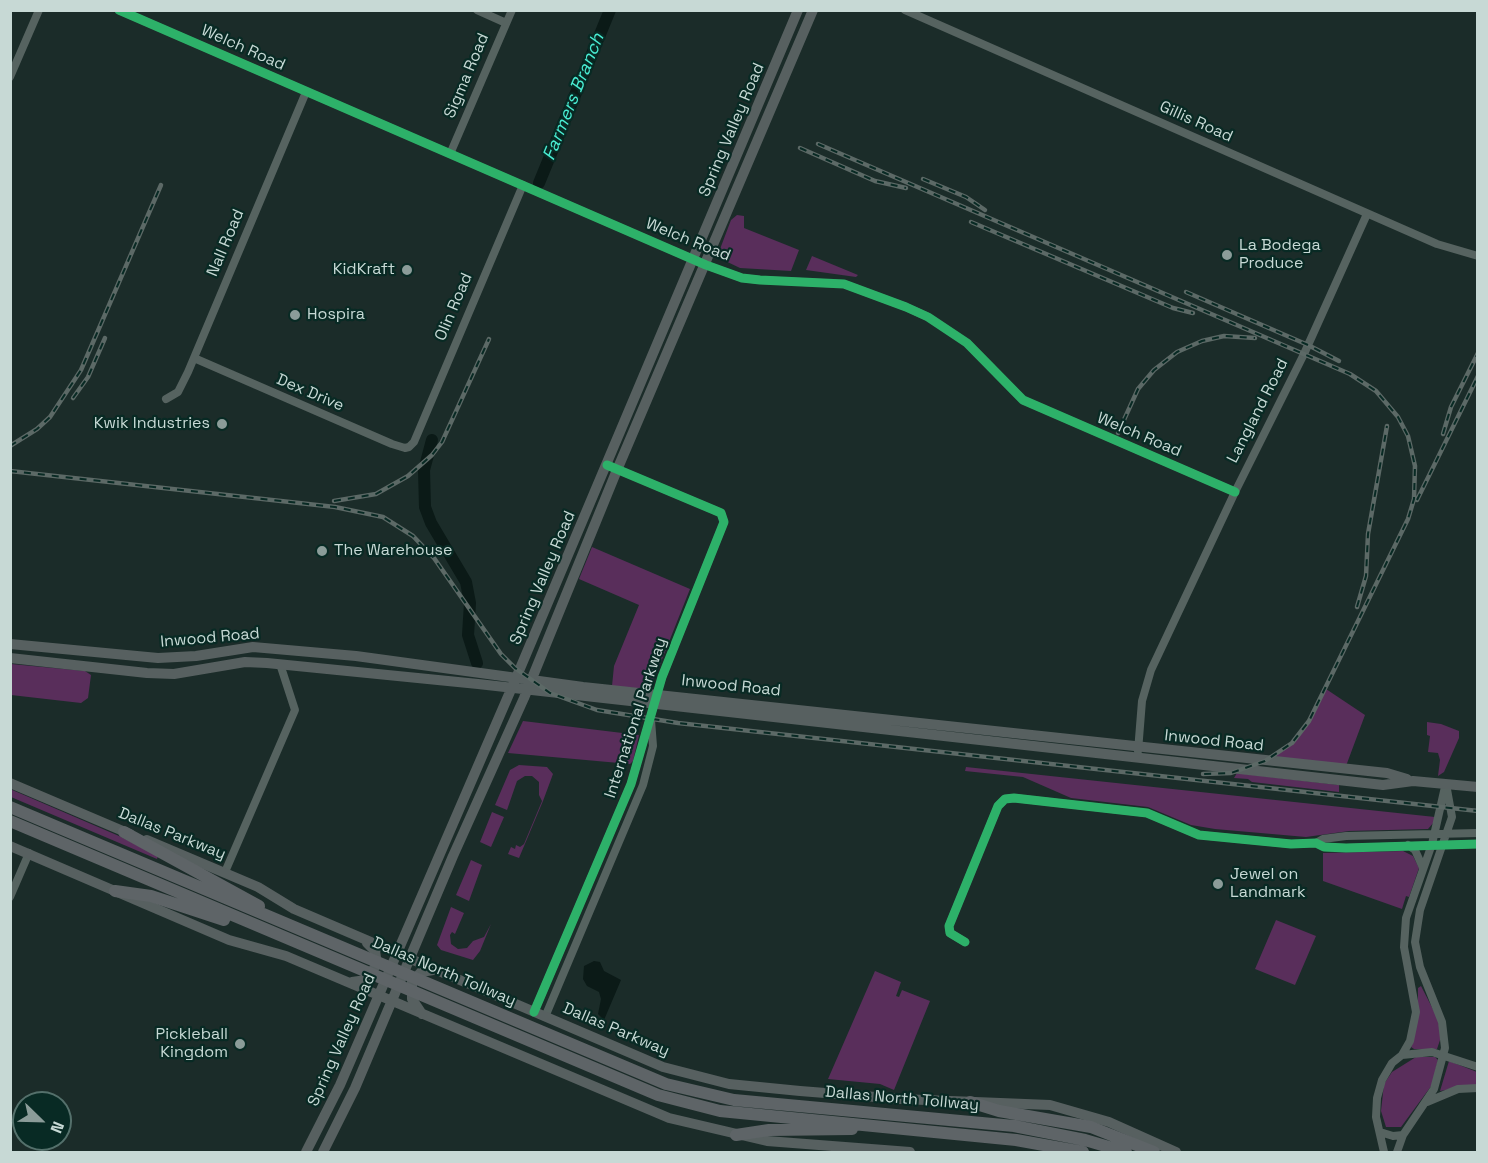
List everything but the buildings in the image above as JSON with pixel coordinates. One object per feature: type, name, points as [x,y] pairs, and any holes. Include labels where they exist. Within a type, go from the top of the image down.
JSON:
[{"type":"highway","name":"Dallas North Tollway","points":[[10,807],[288,923],[360,960],[624,1082],[686,1104],[720,1111],[1016,1140],[1083,1152]]},
{"type":"highway","name":"Dallas North Tollway","points":[[10,821],[283,937],[360,960]]},
{"type":"highway","points":[[124,831],[288,923]]},
{"type":"highway","points":[[115,891],[151,896],[262,934],[283,937]]},
{"type":"highway","name":"Dallas North Tollway","points":[[430,991],[633,1072],[700,1094],[746,1101],[1014,1126],[1084,1140],[1126,1152]]},
{"type":"highway","points":[[970,1102],[999,1111],[1091,1127],[1154,1152]]},
{"type":"highway","points":[[736,1135],[769,1130],[826,1131],[888,1127]]},
{"type":"main road","name":"Spring Valley Road","points":[[306,1152],[340,1085],[517,677],[798,10]]},
{"type":"main road","name":"Spring Valley Road","points":[[322,1152],[355,1088],[393,1002],[813,10]]},
{"type":"main road","points":[[770,78],[782,83]]},
{"type":"main road","points":[[573,543],[586,548]]},
{"type":"main road","name":"Inwood Road","points":[[10,644],[99,654],[176,658],[243,648],[393,660],[517,677],[529,685],[655,705],[1001,731],[1138,753]]},
{"type":"main road","points":[[280,650],[280,664]]},
{"type":"main road","points":[[98,667],[99,654]]},
{"type":"main road","name":"Inwood Road","points":[[10,658],[174,674],[245,662],[512,688],[529,685],[658,693],[1000,743],[1138,753],[1351,776],[1387,773],[1413,781],[1478,787]]},
{"type":"main road","points":[[390,676],[393,660]]},
{"type":"main road","points":[[1000,743],[1001,731]]},
{"type":"main road","points":[[492,733],[495,740],[492,749],[498,754]]},
{"type":"main road","points":[[478,798],[486,767],[481,758]]},
{"type":"main road","name":"Dallas Parkway","points":[[10,783],[225,872],[258,887],[294,909],[663,1067],[729,1084],[892,1099],[1037,1104],[1084,1113],[1176,1152]]},
{"type":"main road","points":[[10,846],[229,940],[286,956],[669,1118],[767,1141],[910,1152]]},
{"type":"main road","points":[[340,979],[363,982],[374,970],[377,959],[375,951],[358,937]]},
{"type":"main road","points":[[422,1014],[412,999],[412,982],[421,972],[436,970]]},
{"type":"main road","points":[[340,1085],[355,1088]]},
{"type":"street","points":[[10,77],[39,10]]},
{"type":"street","name":"Welch Road","points":[[119,10],[706,266],[760,280],[844,284],[906,307],[928,317],[967,343],[1023,400],[1235,492]]},
{"type":"street","points":[[477,10],[506,23]]},
{"type":"street","name":"Sigma Road","points":[[450,154],[512,10]]},
{"type":"street","name":"Gillis Road","points":[[905,10],[1367,214],[1437,244],[1478,256]]},
{"type":"street","name":"Nall Road","points":[[166,399],[178,392],[194,358],[306,92]]},
{"type":"street","name":"Olin Road","points":[[414,442],[523,185]]},
{"type":"street","name":"Langland Road","points":[[1138,753],[1142,701],[1151,670],[1235,492],[1304,354],[1367,214]]},
{"type":"street","name":"Dex Drive","points":[[194,358],[392,444],[405,448],[414,442]]},
{"type":"street","name":"International Parkway","points":[[534,1012],[632,784],[644,733],[651,720],[658,693],[723,529],[724,517],[714,510],[607,465]]},
{"type":"street","points":[[225,872],[295,710],[280,664]]},
{"type":"street","name":"International Parkway","points":[[545,1017],[645,779],[654,734],[651,720]]},
{"type":"street","points":[[1397,1152],[1403,1135],[1427,1103],[1434,1089],[1444,1055],[1442,1022],[1417,954],[1416,924],[1448,833],[1452,808],[1446,784]]},
{"type":"street","points":[[1384,1152],[1376,1117],[1377,1098],[1382,1080],[1410,1041],[1416,1012],[1412,982],[1406,962],[1404,932],[1406,918],[1432,844],[1446,784]]},
{"type":"street","points":[[965,942],[950,933],[949,926],[998,806],[1005,799],[1014,798],[1147,813],[1199,836],[1291,844],[1316,843],[1323,839],[1346,836],[1478,833]]},
{"type":"street","points":[[1316,843],[1324,847],[1478,844]]},
{"type":"street","points":[[1408,845],[1421,858],[1423,868]]},
{"type":"street","points":[[10,897],[29,853]]},
{"type":"street","points":[[1412,982],[1424,978]]},
{"type":"street","points":[[1402,1055],[1420,1052],[1444,1055],[1478,1067]]},
{"type":"street","points":[[1427,1103],[1458,1089],[1478,1088]]},
{"type":"street","points":[[1380,1132],[1393,1136],[1403,1135]]},
{"type":"shaded area","points":[[737,215],[744,216],[744,228],[799,250],[791,271],[740,268],[717,257],[731,220]]},
{"type":"shaded area","points":[[812,256],[858,275],[856,277],[806,270]]},
{"type":"shaded area","points":[[592,547],[690,589],[653,682],[646,689],[612,686],[614,666],[639,605],[579,579]]},
{"type":"shaded area","points":[[11,664],[85,671],[91,675],[88,698],[81,703],[11,695]]},
{"type":"shaded area","points":[[1326,689],[1365,715],[1346,766],[1272,758],[1298,737]]},
{"type":"shaded area","points":[[523,721],[639,735],[633,761],[630,764],[508,753]]},
{"type":"shaded area","points":[[1427,722],[1441,724],[1459,731],[1459,738],[1444,772],[1438,776],[1440,760],[1438,753],[1428,752],[1430,736],[1427,735]]},
{"type":"shaded area","points":[[519,765],[547,767],[553,774],[519,858],[508,854],[511,847],[515,849],[516,845],[520,847],[524,844],[542,801],[539,795],[539,782],[532,776],[525,776],[517,781],[507,810],[495,805],[510,770]]},
{"type":"shaded area","points":[[966,767],[1435,817],[1428,829],[1349,831],[1306,837],[1215,829],[1191,825],[1148,807],[1071,798],[1023,777],[965,771]]},
{"type":"shaded area","points":[[1237,773],[1339,785],[1339,792],[1252,782],[1248,779],[1234,778]]},
{"type":"shaded area","points":[[10,789],[119,836],[158,856],[157,859],[11,797]]},
{"type":"shaded area","points":[[492,812],[504,817],[491,847],[480,842]]},
{"type":"shaded area","points":[[1403,851],[1413,856],[1419,868],[1409,897],[1406,896],[1402,909],[1323,881],[1323,853]]},
{"type":"shaded area","points":[[471,860],[482,865],[469,901],[456,895]]},
{"type":"shaded area","points":[[451,907],[464,913],[455,934],[452,932],[450,935],[451,944],[458,949],[467,948],[473,941],[484,937],[491,924],[480,951],[473,960],[441,950],[437,945]]},
{"type":"shaded area","points":[[1276,920],[1316,936],[1295,985],[1255,969]]},
{"type":"shaded area","points":[[594,961],[600,962],[604,971],[621,980],[604,1020],[598,1014],[601,999],[599,992],[587,986],[583,979],[584,966]]},
{"type":"shaded area","points":[[875,971],[901,982],[896,996],[899,997],[902,990],[930,1001],[894,1090],[880,1084],[828,1079]]},
{"type":"shaded area","points":[[1421,986],[1438,1019],[1441,1037],[1437,1049],[1411,1047],[1418,1016],[1418,988]]},
{"type":"shaded area","points":[[1416,1057],[1435,1057],[1438,1060],[1432,1085],[1401,1127],[1386,1127],[1381,1111],[1384,1084],[1392,1072]]},
{"type":"shaded area","points":[[1449,1061],[1477,1072],[1477,1085],[1440,1091]]},
{"type":"waterway","name":"Farmers Branch","points":[[539,183],[610,10]]},
{"type":"waterway","name":"Farmers Branch","points":[[432,440],[424,470],[425,507],[431,523],[466,582],[470,603],[468,635],[477,663]]},
{"type":"railway","points":[[818,144],[1350,374],[1376,391],[1398,417],[1408,436],[1415,466],[1414,499],[1408,519],[1309,721],[1292,743],[1265,761],[1231,773],[1203,774]]},
{"type":"railway","points":[[800,148],[875,181],[906,188]]},
{"type":"railway","points":[[923,179],[966,197],[985,210]]},
{"type":"railway","points":[[10,446],[37,429],[50,417],[81,370],[161,185]]},
{"type":"railway","points":[[971,222],[1173,308],[1193,313]]},
{"type":"railway","points":[[1186,292],[1308,345],[1339,361]]},
{"type":"railway","points":[[1118,433],[1138,389],[1154,370],[1177,352],[1202,341],[1224,336],[1255,338]]},
{"type":"railway","points":[[73,398],[88,377],[105,338]]},
{"type":"railway","points":[[334,501],[376,494],[408,476],[432,455],[442,442],[489,339]]},
{"type":"railway","points":[[1443,434],[1451,407],[1478,353]]},
{"type":"railway","points":[[1417,500],[1478,376]]},
{"type":"railway","points":[[1357,607],[1366,576],[1368,534],[1387,426]]},
{"type":"railway","points":[[10,471],[335,507],[383,517],[413,536],[434,558],[501,654],[515,668],[550,693],[597,710],[678,723],[1478,811]]},
{"type":"cycle path","points":[[119,10],[706,265],[742,278],[844,284],[906,307],[928,317],[967,343],[1023,400],[1235,492]]},
{"type":"cycle path","points":[[534,1012],[631,784],[662,677],[724,522],[721,513],[607,465]]},
{"type":"cycle path","points":[[965,942],[950,933],[949,926],[998,806],[1005,799],[1014,798],[1147,813],[1199,835],[1291,844],[1316,843],[1324,847],[1346,848],[1478,844]]},
{"type":"place","name":"La Bodega Produce","points":[[1227,255]]},
{"type":"place","name":"KidKraft","points":[[407,270]]},
{"type":"place","name":"Hospira","points":[[295,315]]},
{"type":"place","name":"Kwik Industries","points":[[222,424]]},
{"type":"place","name":"The Warehouse","points":[[322,551]]},
{"type":"place","name":"Jewel on Landmark","points":[[1218,884]]},
{"type":"place","name":"Pickleball Kingdom","points":[[240,1044]]}]
